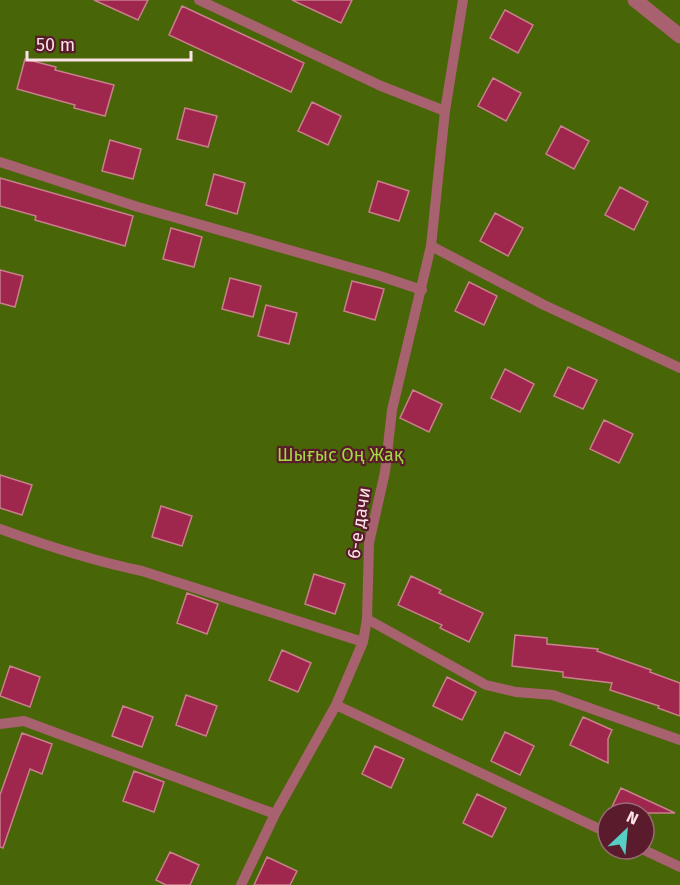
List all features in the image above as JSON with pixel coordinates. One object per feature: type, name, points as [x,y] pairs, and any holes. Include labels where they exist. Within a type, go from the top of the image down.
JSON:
[{"type":"street","points":[[635,0],[680,36]]},
{"type":"lane","points":[[200,0],[381,86],[445,111]]},
{"type":"lane","name":"6-е дачи","points":[[241,885],[275,814],[336,705],[363,642],[367,619],[369,543],[385,472],[392,410],[431,246],[445,111],[463,0]]},
{"type":"lane","points":[[0,162],[138,207],[422,290]]},
{"type":"lane","points":[[431,246],[544,305],[680,368]]},
{"type":"lane","points":[[0,529],[47,547],[106,564],[142,571],[363,642]]},
{"type":"lane","points":[[367,619],[486,685],[516,692],[553,694],[680,740]]},
{"type":"lane","points":[[336,705],[596,827]]},
{"type":"lane","points":[[0,724],[24,721],[275,814]]},
{"type":"lane","points":[[656,856],[680,867]]},
{"type":"green space","name":"Шығыс Оң Жақ","points":[[0,0],[680,0],[680,885],[0,885]]},
{"type":"building","points":[[94,0],[148,0],[138,20]]},
{"type":"building","points":[[292,0],[352,0],[341,23]]},
{"type":"building","points":[[182,6],[304,63],[291,92],[169,35]]},
{"type":"building","points":[[505,10],[533,25],[518,53],[490,38]]},
{"type":"building","points":[[25,59],[56,67],[55,70],[114,85],[105,116],[17,89]]},
{"type":"building","points":[[493,78],[521,93],[506,121],[478,106]]},
{"type":"building","points":[[312,102],[341,116],[328,145],[298,131]]},
{"type":"building","points":[[185,108],[217,116],[208,147],[177,139]]},
{"type":"building","points":[[561,126],[589,141],[574,169],[546,154]]},
{"type":"building","points":[[110,140],[141,149],[133,179],[102,171]]},
{"type":"building","points":[[214,174],[245,183],[237,214],[206,205]]},
{"type":"building","points":[[0,178],[133,216],[125,246],[35,220],[36,216],[0,206]]},
{"type":"building","points":[[378,181],[409,191],[399,221],[369,212]]},
{"type":"building","points":[[620,187],[648,202],[634,230],[605,215]]},
{"type":"building","points":[[495,213],[523,228],[508,256],[480,241]]},
{"type":"building","points":[[171,228],[202,237],[194,267],[163,259]]},
{"type":"building","points":[[0,270],[23,276],[15,307],[0,303]]},
{"type":"building","points":[[230,278],[261,286],[253,317],[222,309]]},
{"type":"building","points":[[352,281],[384,289],[375,320],[344,311]]},
{"type":"building","points":[[469,282],[497,296],[484,325],[455,311]]},
{"type":"building","points":[[266,305],[297,313],[289,344],[258,336]]},
{"type":"building","points":[[568,367],[597,380],[583,409],[554,396]]},
{"type":"building","points":[[505,369],[534,384],[520,412],[491,398]]},
{"type":"building","points":[[413,390],[442,404],[429,432],[400,418]]},
{"type":"building","points":[[604,420],[633,434],[619,463],[590,449]]},
{"type":"building","points":[[0,475],[32,485],[22,515],[0,508]]},
{"type":"building","points":[[161,506],[192,516],[182,546],[152,537]]},
{"type":"building","points":[[314,574],[345,584],[335,614],[305,604]]},
{"type":"building","points":[[411,576],[441,590],[439,593],[483,613],[469,642],[440,628],[442,625],[398,605]]},
{"type":"building","points":[[187,593],[218,604],[207,634],[177,623]]},
{"type":"building","points":[[515,635],[547,638],[547,644],[598,649],[597,651],[680,683],[680,716],[658,708],[659,706],[610,690],[612,683],[563,677],[563,672],[512,666]]},
{"type":"building","points":[[282,650],[311,663],[298,692],[269,680]]},
{"type":"building","points":[[10,666],[40,677],[30,707],[0,696]]},
{"type":"building","points":[[447,677],[476,692],[462,720],[433,706]]},
{"type":"building","points":[[186,695],[217,706],[206,736],[176,725]]},
{"type":"building","points":[[123,706],[153,717],[142,747],[112,736]]},
{"type":"building","points":[[583,717],[612,730],[608,739],[608,763],[570,745]]},
{"type":"building","points":[[505,732],[534,746],[520,775],[491,761]]},
{"type":"building","points":[[22,733],[52,744],[42,774],[30,769],[3,848],[0,847],[0,795]]},
{"type":"building","points":[[375,746],[404,759],[391,788],[362,774]]},
{"type":"building","points":[[134,771],[164,782],[154,812],[123,801]]},
{"type":"building","points":[[621,788],[649,801],[615,801]]},
{"type":"building","points":[[477,794],[506,808],[492,837],[463,823]]},
{"type":"building","points":[[656,804],[675,813],[656,813]]},
{"type":"building","points":[[170,852],[199,865],[190,885],[166,885],[156,880]]},
{"type":"building","points":[[267,857],[297,871],[290,885],[254,885]]}]
